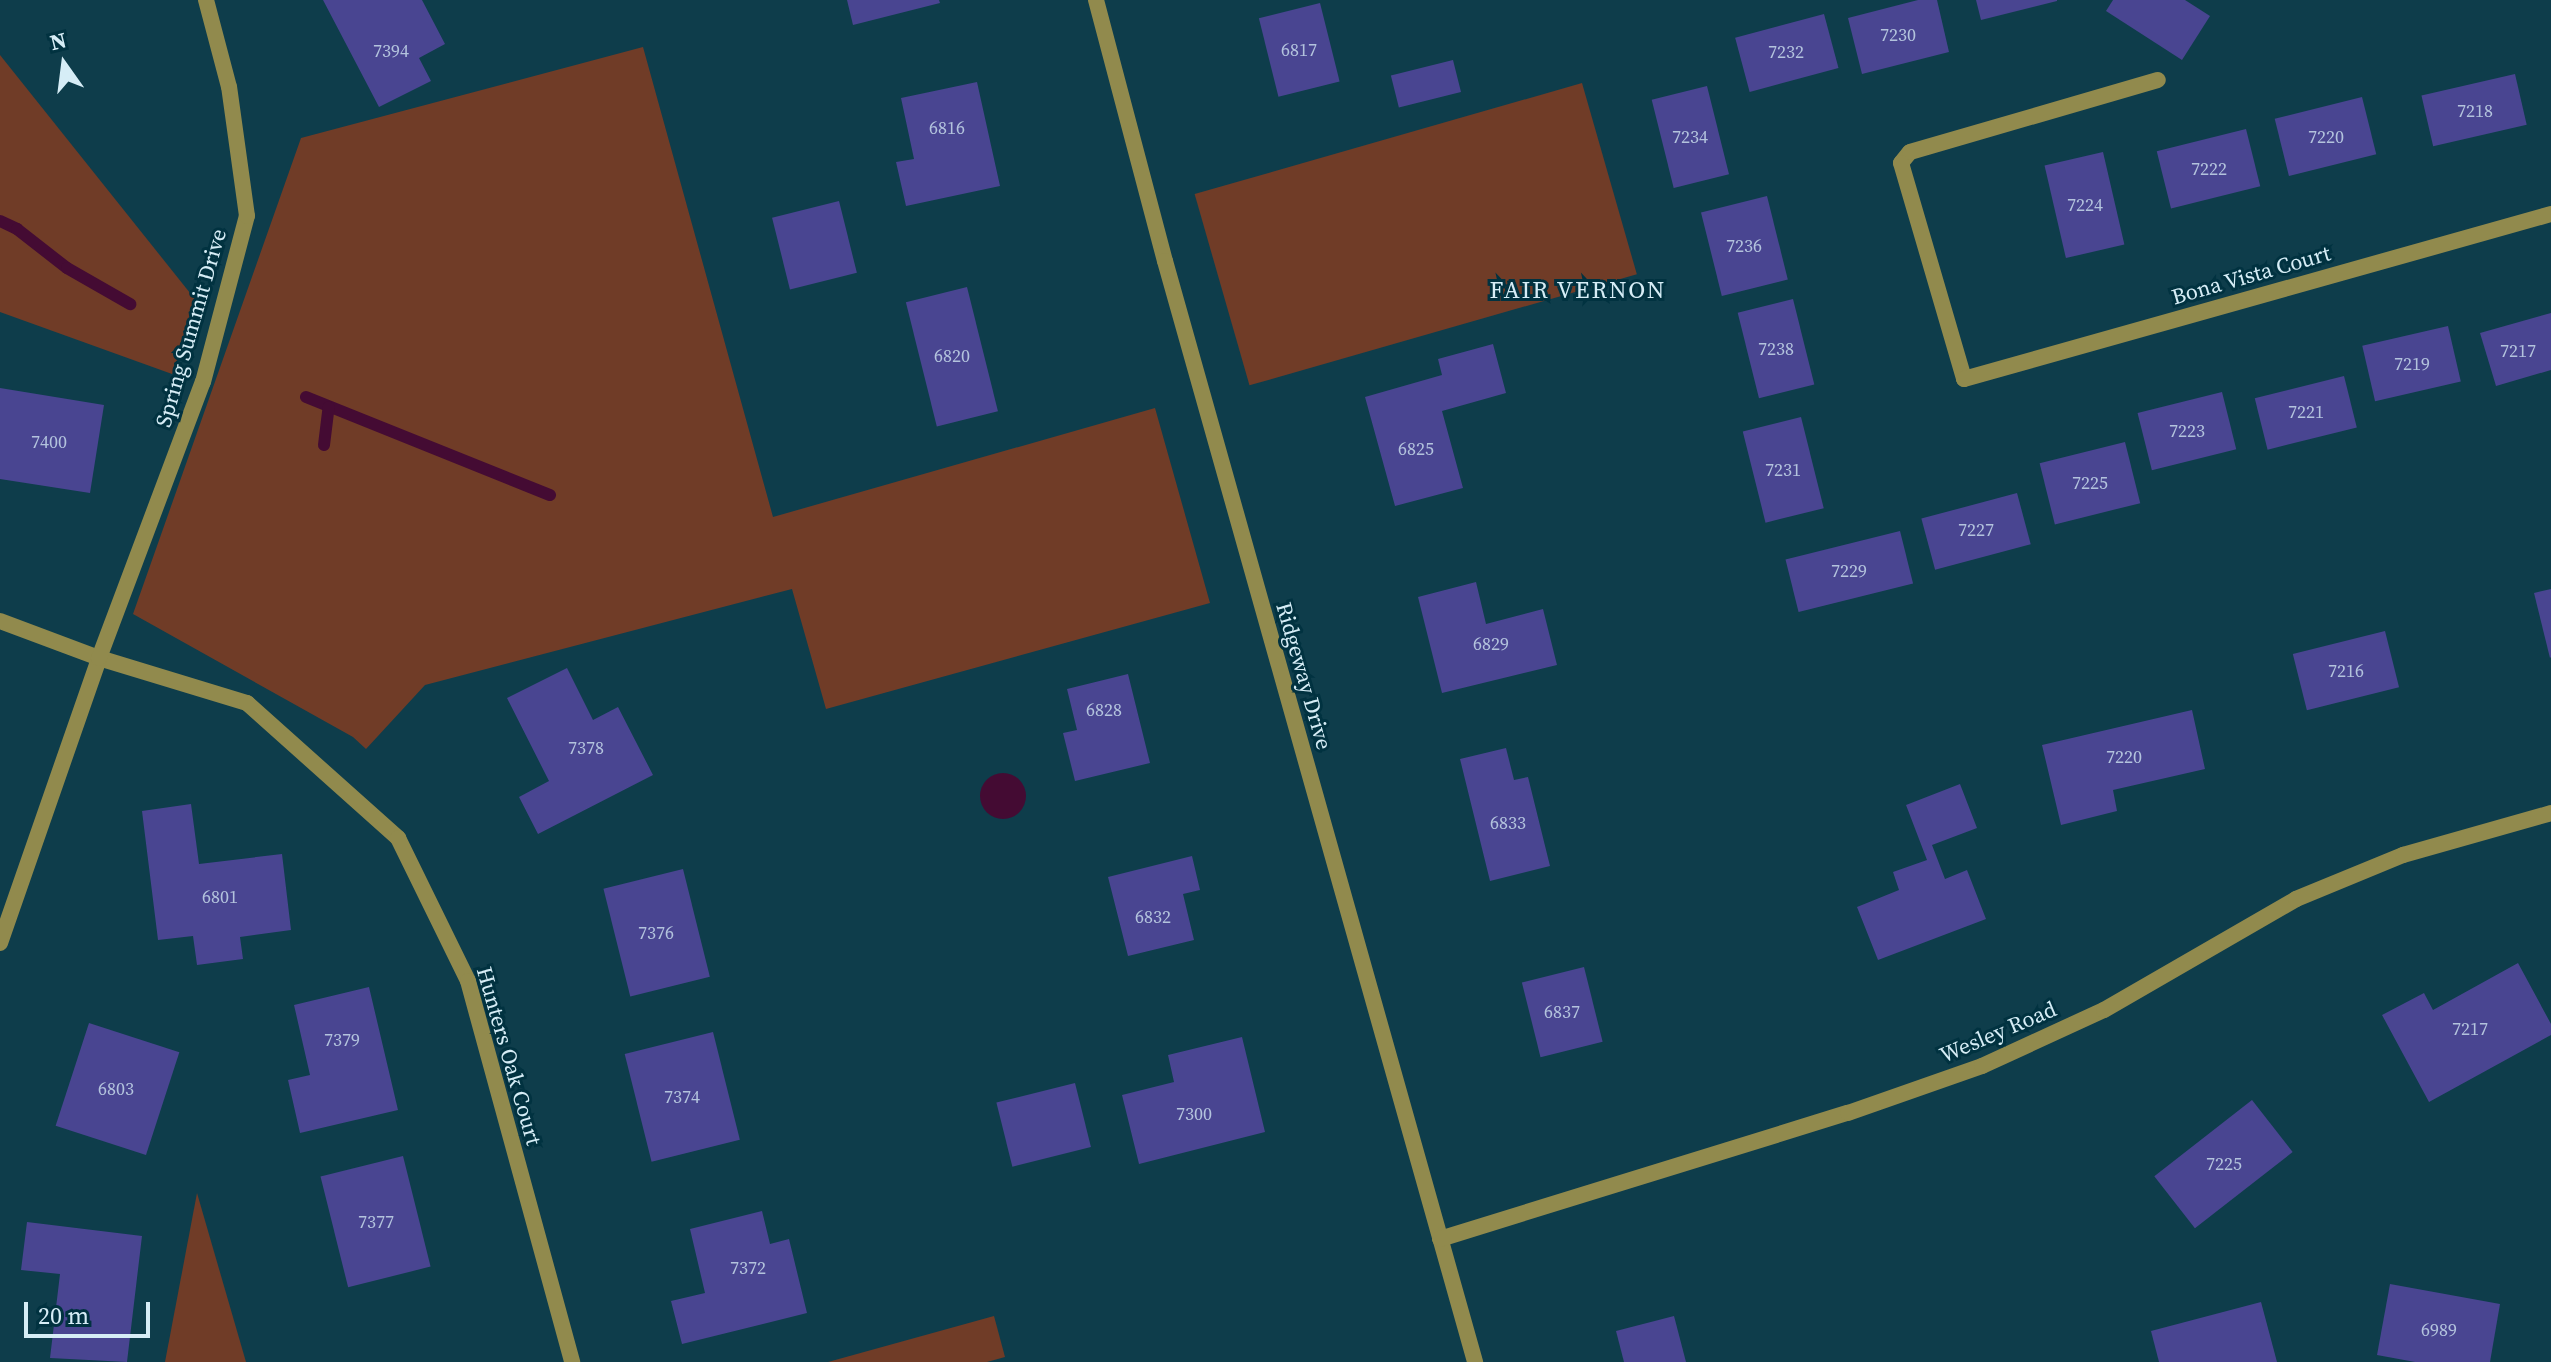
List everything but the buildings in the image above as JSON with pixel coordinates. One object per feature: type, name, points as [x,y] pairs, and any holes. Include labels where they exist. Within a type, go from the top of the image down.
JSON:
[{"type":"street","name":"Spring Summit Drive","points":[[0,943],[99,658],[203,382],[247,216],[229,87],[206,0]]},
{"type":"street","name":"Ridgeway Drive","points":[[1096,0],[1169,276],[1475,1362]]},
{"type":"street","name":"Bona Vista Court","points":[[2158,80],[1910,152],[1901,163],[1964,379],[2551,214]]},
{"type":"street","name":"Hunters Oak Court","points":[[0,621],[99,658],[247,703],[398,838],[468,981],[572,1362]]},
{"type":"street","name":"Wesley Road","points":[[1440,1239],[1848,1113],[1982,1066],[2104,1010],[2296,899],[2403,855],[2551,813]]},
{"type":"shaded area","points":[[643,47],[773,517],[1155,408],[1210,603],[826,709],[792,589],[425,685],[366,749],[353,737],[133,614],[301,138]]},
{"type":"shaded area","points":[[0,55],[198,303],[172,374],[0,312]]},
{"type":"shaded area","points":[[1582,83],[1637,274],[1249,385],[1195,194]]},
{"type":"shaded area","points":[[1003,773],[1019,780],[1026,796],[1019,812],[1003,819],[987,812],[980,796],[987,780]]},
{"type":"shaded area","points":[[197,1193],[246,1362],[165,1362]]},
{"type":"shaded area","points":[[994,1316],[1005,1357],[987,1362],[828,1362]]},
{"type":"waterway","points":[[0,221],[17,229],[67,268],[130,304]]},
{"type":"waterway","points":[[306,397],[550,495]]},
{"type":"waterway","points":[[324,445],[329,407]]},
{"type":"district","name":"FAIR VERNON","points":[[1578,290]]}]
